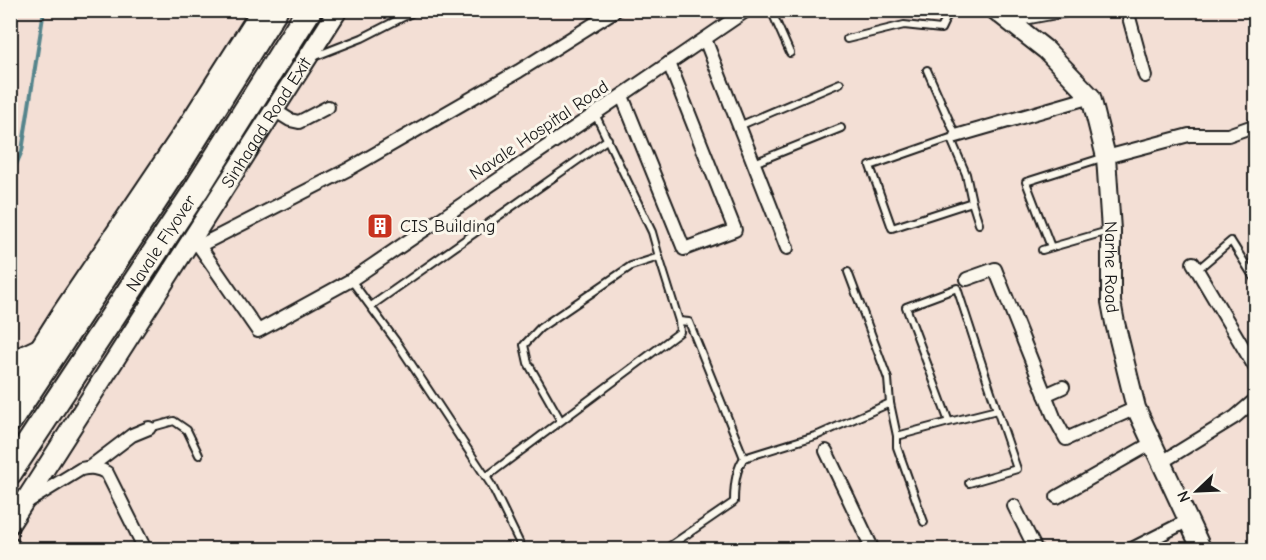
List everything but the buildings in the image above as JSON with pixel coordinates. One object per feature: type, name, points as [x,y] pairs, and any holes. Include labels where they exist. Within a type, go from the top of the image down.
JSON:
[{"type":"highway","name":"Navale Flyover","points":[[10,420],[172,175],[275,10]]},
{"type":"highway","name":"Navale Flyover","points":[[10,472],[196,190],[309,10]]},
{"type":"street","points":[[10,394],[261,10]]},
{"type":"street","name":"Sinhagad Road Exit","points":[[10,524],[196,241],[274,110],[338,10]]},
{"type":"street","points":[[196,241],[349,169],[519,71],[616,10]]},
{"type":"street","name":"Navale Hospital Road","points":[[196,241],[258,331],[351,280],[747,10]]},
{"type":"street","points":[[1001,16],[1066,10]]},
{"type":"street","points":[[1127,10],[1145,76]]},
{"type":"street","name":"Narhe Road","points":[[1001,16],[1046,50],[1090,97],[1106,157],[1111,230],[1111,302],[1136,408],[1202,549]]},
{"type":"street","points":[[705,39],[787,248]]},
{"type":"street","points":[[622,96],[684,249],[735,230],[669,63]]},
{"type":"street","points":[[953,138],[1090,97]]},
{"type":"street","points":[[274,110],[290,120],[299,122],[328,107]]},
{"type":"street","points":[[1106,157],[1189,135],[1228,135],[1256,125]]},
{"type":"street","points":[[1195,267],[1256,369]]},
{"type":"street","points":[[967,279],[995,269],[1045,394],[1066,439],[1136,408]]},
{"type":"street","points":[[10,358],[20,357],[42,346]]},
{"type":"street","points":[[1045,394],[1063,387]]},
{"type":"street","points":[[1162,462],[1235,417],[1256,399]]},
{"type":"street","points":[[90,467],[132,435],[149,428]]},
{"type":"street","points":[[1057,497],[1152,443]]},
{"type":"street","points":[[826,452],[873,549]]},
{"type":"street","points":[[24,504],[81,469],[99,468],[106,473],[145,548]]},
{"type":"street","points":[[1014,506],[1036,549]]},
{"type":"street","points":[[1130,549],[1189,520]]},
{"type":"lane","points":[[307,59],[362,38],[406,13],[417,10]]},
{"type":"lane","points":[[771,10],[790,53]]},
{"type":"lane","points":[[847,39],[904,25],[941,29],[950,10]]},
{"type":"lane","points":[[927,70],[966,174],[979,224]]},
{"type":"lane","points":[[739,126],[840,83]]},
{"type":"lane","points":[[486,477],[680,332],[679,321],[652,232],[595,114]]},
{"type":"lane","points":[[754,164],[841,128]]},
{"type":"lane","points":[[953,138],[870,166],[892,228],[972,202]]},
{"type":"lane","points":[[371,306],[608,139]]},
{"type":"lane","points":[[1051,247],[1026,182],[1106,157]]},
{"type":"lane","points":[[1042,250],[1111,230]]},
{"type":"lane","points":[[1195,267],[1231,241],[1256,281]]},
{"type":"lane","points":[[561,420],[528,363],[524,345],[540,328],[631,266],[659,257]]},
{"type":"lane","points":[[848,272],[888,379],[897,447],[924,522]]},
{"type":"lane","points":[[351,280],[371,306],[486,477],[523,549]]},
{"type":"lane","points":[[949,422],[906,307],[957,288],[1017,469],[969,483]]},
{"type":"lane","points":[[679,321],[689,322],[744,458]]},
{"type":"lane","points":[[664,549],[734,502],[734,489],[740,464],[744,458],[818,435],[890,403]]},
{"type":"lane","points":[[897,436],[997,410]]},
{"type":"lane","points":[[149,428],[174,421],[187,430],[199,455]]},
{"type":"lane","points":[[10,538],[22,549]]},
{"type":"waterway","points":[[10,170],[15,167],[22,151],[44,10]]},
{"type":"place","name":"CIS Building","points":[[380,226]]}]
